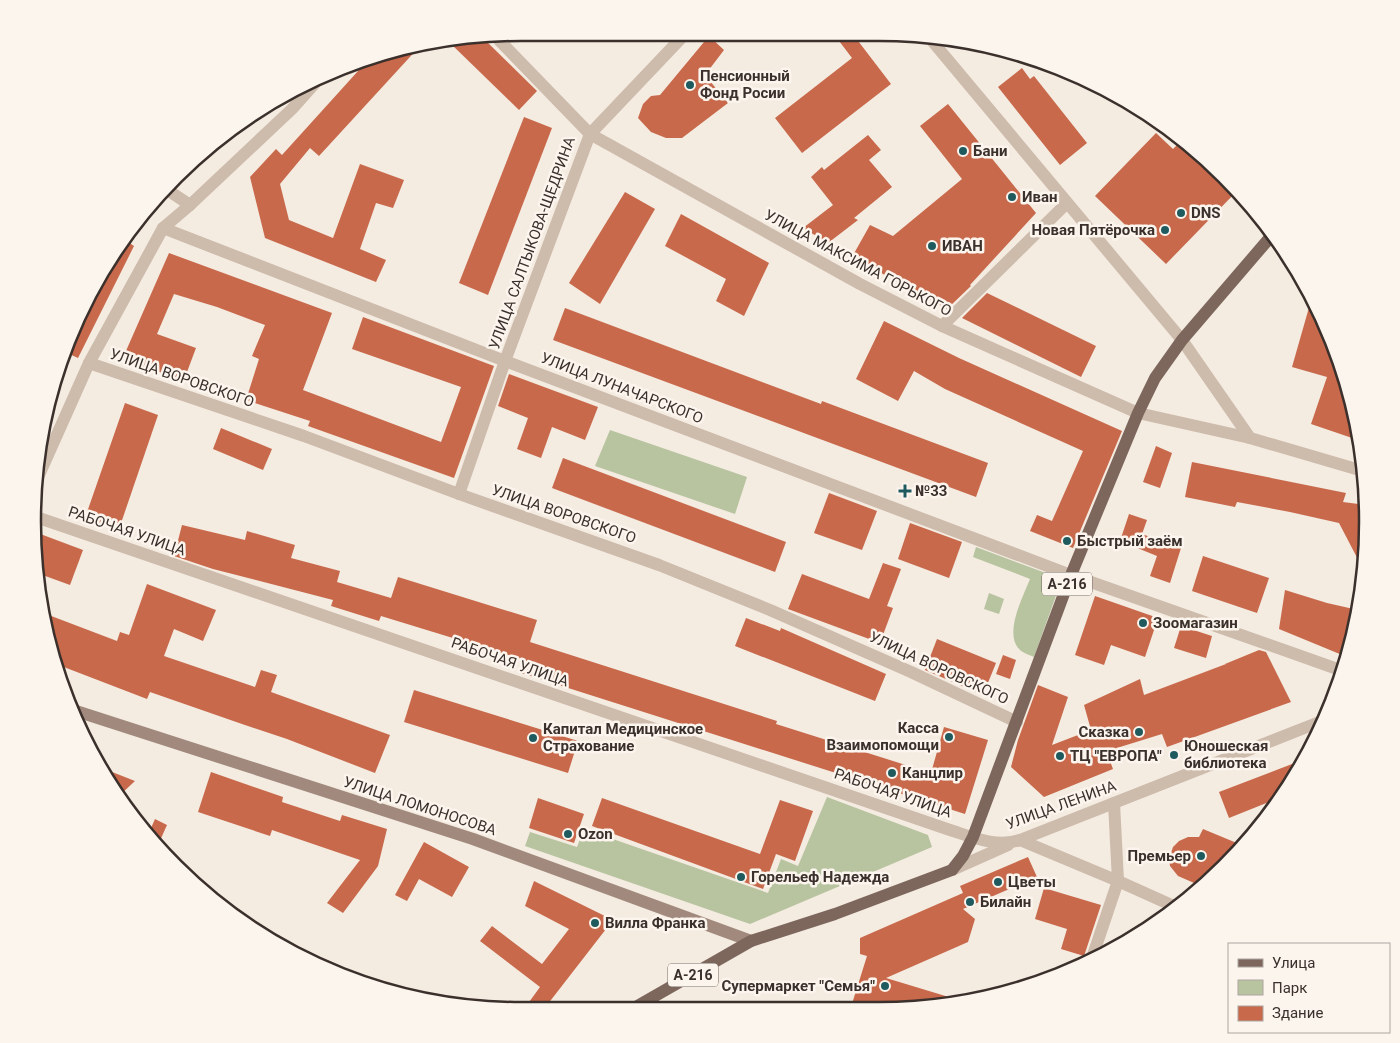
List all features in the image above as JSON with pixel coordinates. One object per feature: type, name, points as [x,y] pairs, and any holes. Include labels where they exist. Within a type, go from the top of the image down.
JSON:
[{"type":"main road","name":"А-216","points":[[644,1002],[751,941],[835,914],[952,870],[974,837],[1071,575],[1138,413],[1155,378],[1182,340],[1268,240]]},
{"type":"street","name":"УЛИЦА САЛТЫКОВА-ЩЕДРИНА","points":[[459,494],[505,361],[590,134],[678,41]]},
{"type":"street","name":"УЛИЦА МАКСИМА ГОРЬКОГО","points":[[501,42],[590,134],[860,284],[942,326],[1138,413],[1250,438],[1356,469]]},
{"type":"street","points":[[935,44],[1182,340],[1250,438]]},
{"type":"street","points":[[45,462],[89,363],[163,228],[292,109],[307,92]]},
{"type":"street","points":[[172,193],[190,205]]},
{"type":"street","points":[[942,326],[1066,203]]},
{"type":"street","name":"УЛИЦА ЛУНАЧАРСКОГО","points":[[163,228],[505,361],[1071,575],[1335,668]]},
{"type":"street","name":"УЛИЦА ВОРОВСКОГО","points":[[89,363],[304,436],[459,494],[659,565],[770,610],[893,664],[1017,722]]},
{"type":"street","name":"РАБОЧАЯ УЛИЦА","points":[[41,519],[974,837]]},
{"type":"street","name":"УЛИЦА ЛОМОНОСОВА","points":[[81,713],[474,839],[751,941]]},
{"type":"street","name":"УЛИЦА ЛЕНИНА","points":[[974,837],[993,842],[1016,842],[1313,724]]},
{"type":"street","points":[[1095,950],[1118,880],[1114,803]]},
{"type":"street","points":[[952,870],[1016,842],[1118,880],[1170,904]]},
{"type":"green space","points":[[610,430],[747,477],[735,514],[595,466]]},
{"type":"green space","points":[[976,547],[1062,579],[1034,657],[1020,650],[1015,643],[1013,635],[1019,605],[1030,579],[973,557]]},
{"type":"green space","points":[[989,593],[1004,599],[999,614],[984,609]]},
{"type":"green space","points":[[827,797],[928,835],[932,847],[750,924],[525,846],[530,832],[577,847],[584,829],[768,893],[781,859],[798,866]]},
{"type":"building","name":"Пенсионный Фонд Росии","points":[[705,41],[714,41],[724,50],[705,75],[728,103],[682,138],[666,138],[651,132],[638,118],[643,104],[651,96],[660,95]]},
{"type":"building","points":[[839,41],[858,41],[891,84],[802,153],[775,118],[852,58]]},
{"type":"building","points":[[487,42],[537,91],[519,110],[453,46]]},
{"type":"building","points":[[413,54],[319,156],[310,148],[280,184],[289,220],[333,238],[360,164],[404,180],[393,208],[376,203],[360,249],[386,260],[376,282],[265,238],[250,177],[276,149],[282,155],[359,70]]},
{"type":"building","points":[[1022,68],[1030,79],[1034,76],[1087,143],[1060,165],[998,87]]},
{"type":"building","name":"ИВАН","points":[[948,104],[1036,213],[971,286],[947,309],[852,257],[870,225],[893,236],[962,179],[920,126]]},
{"type":"building","points":[[524,117],[552,128],[488,295],[459,283]]},
{"type":"building","name":"Новая Пятёрочка","points":[[1156,133],[1173,149],[1177,145],[1195,160],[1232,196],[1166,264],[1095,196]]},
{"type":"building","points":[[868,135],[881,150],[869,160],[892,187],[854,218],[858,220],[828,243],[803,228],[833,205],[811,177],[822,167],[824,170]]},
{"type":"building","points":[[625,192],[655,209],[600,304],[569,283]]},
{"type":"building","points":[[681,214],[769,263],[744,316],[716,301],[726,279],[665,246]]},
{"type":"building","points":[[130,243],[134,246],[78,358],[72,355],[91,309]]},
{"type":"building","points":[[169,253],[332,313],[303,390],[441,442],[461,387],[352,349],[363,317],[494,366],[454,478],[308,426],[310,421],[246,400],[259,359],[252,356],[265,325],[217,307],[174,294],[157,334],[196,348],[184,380],[122,360]]},
{"type":"building","points":[[987,293],[1096,346],[1081,377],[962,318]]},
{"type":"building","points":[[565,308],[821,404],[822,401],[988,463],[976,497],[553,340]]},
{"type":"building","points":[[1309,308],[1333,367],[1352,438],[1311,424],[1327,377],[1292,367]]},
{"type":"building","points":[[884,321],[959,358],[1122,431],[1073,548],[1030,531],[1037,515],[1052,521],[1083,451],[945,389],[914,371],[898,401],[856,379]]},
{"type":"building","points":[[509,374],[598,407],[585,440],[552,427],[541,458],[517,449],[528,418],[498,406]]},
{"type":"building","points":[[125,403],[158,415],[119,529],[85,518]]},
{"type":"building","points":[[221,428],[272,449],[263,470],[213,449]]},
{"type":"building","points":[[1156,446],[1172,453],[1160,488],[1143,482]]},
{"type":"building","points":[[563,458],[786,542],[775,572],[552,488]]},
{"type":"building","points":[[1192,462],[1346,493],[1343,502],[1358,504],[1357,558],[1339,523],[1237,502],[1235,507],[1185,497]]},
{"type":"building","points":[[829,493],[877,511],[862,550],[814,533]]},
{"type":"building","points":[[1129,514],[1147,520],[1142,534],[1181,548],[1170,583],[1150,576],[1157,556],[1120,541]]},
{"type":"building","points":[[910,523],[962,542],[949,578],[898,559]]},
{"type":"building","points":[[182,525],[245,540],[247,531],[295,545],[291,558],[340,571],[337,582],[391,598],[398,577],[537,620],[530,642],[777,721],[776,724],[931,773],[944,727],[988,740],[965,814],[521,673],[525,660],[381,616],[379,621],[331,606],[333,600],[213,569],[174,556]]},
{"type":"building","points":[[41,534],[83,550],[70,585],[44,576]]},
{"type":"building","points":[[1203,556],[1269,578],[1257,613],[1192,591]]},
{"type":"building","points":[[883,563],[901,569],[887,606],[893,608],[880,643],[788,609],[802,574],[869,599]]},
{"type":"building","points":[[147,584],[216,610],[203,641],[174,629],[164,656],[255,687],[261,670],[277,675],[271,692],[390,735],[375,773],[287,739],[150,692],[147,699],[64,667],[50,616],[117,641],[120,632],[129,635]]},
{"type":"building","points":[[1285,590],[1351,608],[1340,654],[1279,629]]},
{"type":"building","points":[[1095,596],[1158,618],[1145,657],[1111,645],[1104,665],[1075,655]]},
{"type":"building","points":[[746,618],[780,631],[781,628],[886,674],[875,701],[735,646]]},
{"type":"building","points":[[1181,626],[1212,636],[1206,658],[1174,648]]},
{"type":"building","points":[[937,639],[996,663],[983,695],[925,670]]},
{"type":"building","points":[[1259,650],[1266,652],[1291,702],[1167,747],[1162,734],[1120,747],[1107,753],[1113,769],[1044,797],[1011,767],[1018,740],[1038,685],[1068,697],[1052,745],[1091,730],[1084,705],[1140,679],[1144,695]]},
{"type":"building","points":[[1003,655],[1016,660],[1010,679],[996,674]]},
{"type":"building","points":[[414,690],[578,741],[568,773],[404,722]]},
{"type":"building","points":[[1293,764],[1268,802],[1229,818],[1219,792]]},
{"type":"building","points":[[112,772],[135,781],[124,791]]},
{"type":"building","points":[[211,772],[283,797],[282,802],[340,821],[342,815],[387,829],[378,866],[343,913],[327,903],[360,860],[272,830],[270,836],[198,812]]},
{"type":"building","points":[[538,798],[584,814],[574,843],[529,828]]},
{"type":"building","points":[[602,798],[760,854],[780,800],[813,811],[795,861],[776,854],[763,889],[592,826]]},
{"type":"building","points":[[155,819],[167,825],[161,839],[151,828]]},
{"type":"building","name":"Премьер","points":[[1203,829],[1236,843],[1195,883],[1178,876],[1170,866],[1169,859],[1173,847],[1179,841],[1188,837],[1199,837]]},
{"type":"building","points":[[424,842],[469,867],[452,897],[419,879],[407,901],[395,895]]},
{"type":"building","points":[[1028,857],[1037,877],[963,909],[975,919],[968,942],[886,978],[948,997],[910,1001],[853,1002],[867,956],[860,954],[860,938],[963,893],[960,886]]},
{"type":"building","points":[[534,881],[613,920],[549,1002],[529,1002],[540,987],[480,941],[492,926],[542,964],[569,929],[525,906]]},
{"type":"building","points":[[1044,888],[1101,905],[1083,956],[1061,949],[1067,929],[1035,919]]},
{"type":"place","name":"Пенсионный Фонд Росии","points":[[690,85]]},
{"type":"place","name":"Бани","points":[[963,151]]},
{"type":"place","name":"Иван","points":[[1012,197]]},
{"type":"place","name":"DNS","points":[[1181,213]]},
{"type":"place","name":"Новая Пятёрочка","points":[[1165,230]]},
{"type":"place","name":"ИВАН","points":[[932,246]]},
{"type":"place","name":"№33","points":[[905,491]]},
{"type":"place","name":"Быстрый заём","points":[[1067,541]]},
{"type":"place","name":"Зоомагазин","points":[[1143,623]]},
{"type":"place","name":"Сказка","points":[[1139,732]]},
{"type":"place","name":"Касса Взаимопомощи","points":[[949,737]]},
{"type":"place","name":"Капитал Медицинское Страхование","points":[[533,738]]},
{"type":"place","name":"Юношеская библиотека","points":[[1174,755]]},
{"type":"place","name":"ТЦ \"ЕВРОПА\"","points":[[1060,756]]},
{"type":"place","name":"Канцлир","points":[[892,773]]},
{"type":"place","name":"Ozon","points":[[568,834]]},
{"type":"place","name":"Премьер","points":[[1201,856]]},
{"type":"place","name":"Горельеф Надежда","points":[[741,877]]},
{"type":"place","name":"Цветы","points":[[998,882]]},
{"type":"place","name":"Билайн","points":[[970,902]]},
{"type":"place","name":"Вилла Франка","points":[[595,923]]},
{"type":"place","name":"Супермаркет \"Семья\"","points":[[885,986]]}]
